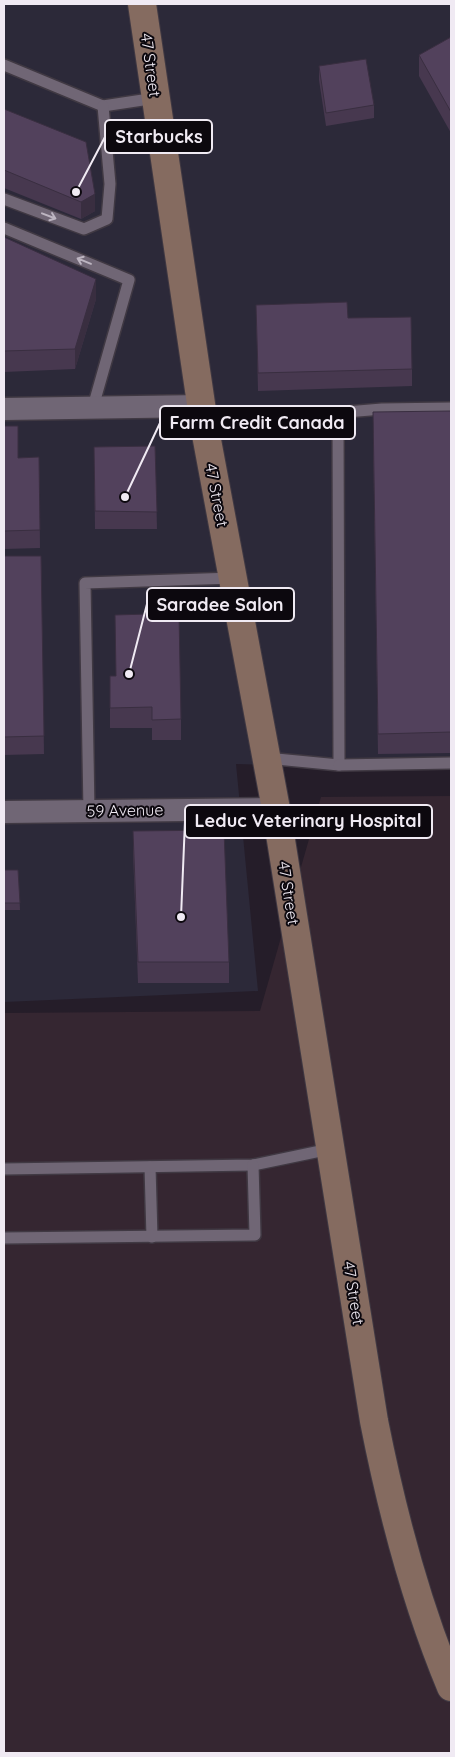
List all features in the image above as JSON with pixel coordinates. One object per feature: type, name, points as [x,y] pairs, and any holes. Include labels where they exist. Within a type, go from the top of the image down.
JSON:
[{"type":"street","name":"47 Street","points":[[142,4],[203,415],[276,808],[373,1412],[386,1481],[408,1566],[435,1648],[451,1687]]},
{"type":"street","points":[[4,409],[93,407],[203,415]]},
{"type":"street","name":"59 Avenue","points":[[4,812],[276,808]]},
{"type":"lane","points":[[4,65],[103,106],[156,98]]},
{"type":"lane","points":[[4,199],[84,229],[107,219],[110,184],[103,106]]},
{"type":"lane","points":[[4,228],[129,280],[93,407]]},
{"type":"lane","points":[[203,415],[338,413],[451,408]]},
{"type":"lane","points":[[338,413],[339,765]]},
{"type":"lane","points":[[89,811],[85,583],[233,578]]},
{"type":"lane","points":[[266,758],[339,765],[451,763]]},
{"type":"lane","points":[[4,1169],[254,1165],[331,1149]]},
{"type":"lane","points":[[4,1238],[255,1236],[254,1165]]},
{"type":"lane","points":[[150,1167],[152,1237]]},
{"type":"shaded area","points":[[4,4],[451,4],[451,770],[236,764],[258,991],[4,1002]]},
{"type":"shaded area","points":[[451,796],[451,1753],[4,1753],[4,1013],[260,1011],[321,797]]},
{"type":"building","points":[[451,37],[451,112],[419,55]]},
{"type":"building","points":[[366,59],[374,105],[326,113],[319,66]]},
{"type":"building","points":[[4,109],[86,142],[95,194],[81,202],[4,170]]},
{"type":"building","points":[[4,237],[96,279],[75,349],[4,351]]},
{"type":"building","points":[[347,302],[348,318],[411,317],[412,369],[258,373],[256,305]]},
{"type":"building","points":[[451,411],[451,732],[378,734],[373,412]]},
{"type":"building","points":[[4,426],[18,426],[18,458],[39,457],[40,530],[4,531]]},
{"type":"building","points":[[155,446],[157,512],[95,511],[94,447]]},
{"type":"building","points":[[4,556],[41,556],[44,736],[4,737]]},
{"type":"building","points":[[179,613],[181,719],[152,720],[152,707],[110,708],[110,676],[116,676],[115,615]]},
{"type":"building","points":[[224,830],[229,962],[138,962],[133,831]]},
{"type":"building","points":[[4,870],[18,870],[20,903],[4,903]]},
{"type":"place","name":"Starbucks","points":[[76,192]]},
{"type":"place","name":"Farm Credit Canada","points":[[125,497]]},
{"type":"place","name":"Saradee Salon","points":[[129,674]]},
{"type":"place","name":"Leduc Veterinary Hospital","points":[[181,917]]}]
